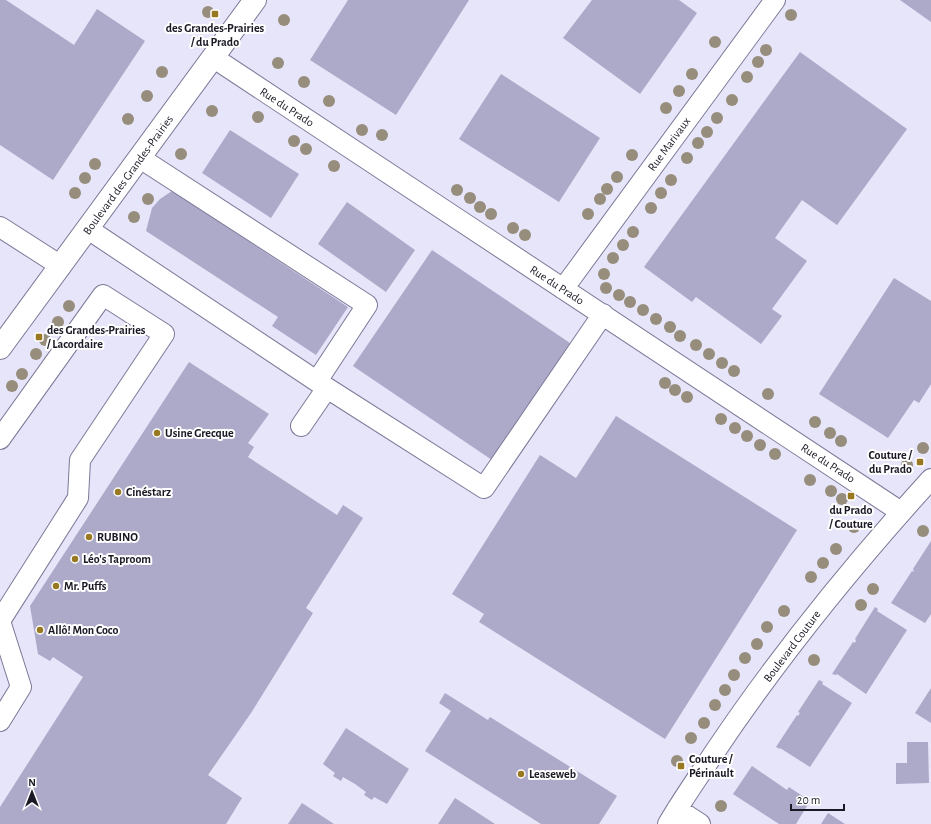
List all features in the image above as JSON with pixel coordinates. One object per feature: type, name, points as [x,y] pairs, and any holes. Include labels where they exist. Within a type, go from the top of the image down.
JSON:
[{"type":"main road","name":"Boulevard des Grandes-Prairies","points":[[0,348],[214,58],[255,0]]},
{"type":"street","name":"Rue Marivaux","points":[[563,289],[774,0]]},
{"type":"street","name":"Rue du Prado","points":[[214,58],[901,512]]},
{"type":"street","points":[[140,158],[367,304],[322,384],[301,426]]},
{"type":"street","points":[[0,227],[61,266]]},
{"type":"street","points":[[88,229],[322,384],[484,488],[603,314]]},
{"type":"street","points":[[0,439],[103,295],[164,334],[80,460],[78,498],[0,621],[21,687],[0,721]]},
{"type":"street","name":"Boulevard Couture","points":[[672,817],[729,730],[785,653],[901,512],[931,479]]},
{"type":"street","points":[[672,817],[700,824]]},
{"type":"building","points":[[0,0],[6,0],[74,45],[97,9],[145,41],[53,180],[0,145]]},
{"type":"building","points":[[348,0],[469,0],[396,115],[310,60]]},
{"type":"building","points":[[592,0],[679,0],[697,13],[640,94],[563,38]]},
{"type":"building","points":[[900,0],[931,0],[931,22]]},
{"type":"building","points":[[800,52],[907,129],[837,225],[802,200],[775,238],[807,261],[772,309],[782,316],[761,344],[696,297],[692,302],[644,267]]},
{"type":"building","points":[[501,74],[600,138],[559,202],[459,139]]},
{"type":"building","points":[[230,130],[299,174],[271,218],[202,173]]},
{"type":"building","points":[[172,191],[348,307],[316,355],[272,326],[278,317],[146,231],[152,208],[160,199]]},
{"type":"building","points":[[347,202],[415,250],[386,292],[318,244]]},
{"type":"building","points":[[432,250],[570,343],[492,460],[353,366]]},
{"type":"building","points":[[894,278],[931,301],[931,384],[919,403],[914,400],[888,438],[819,394]]},
{"type":"building","points":[[189,362],[269,414],[248,443],[254,447],[248,457],[337,515],[343,505],[363,518],[306,608],[313,613],[251,713],[208,775],[242,798],[226,824],[0,824],[0,807],[83,677],[53,657],[50,661],[38,654],[30,606]]},
{"type":"building","points":[[616,416],[797,530],[665,739],[479,622],[484,614],[452,594],[540,455],[576,478]]},
{"type":"building","points":[[931,541],[931,614],[925,623],[891,603],[912,571],[914,572],[913,569]]},
{"type":"building","points":[[875,607],[878,609],[877,611],[907,630],[866,694],[837,674],[832,674],[853,642],[855,643],[855,639]]},
{"type":"building","points":[[819,680],[823,682],[822,684],[852,703],[810,767],[776,747],[797,715],[798,716],[800,713],[798,712]]},
{"type":"building","points":[[931,688],[931,723],[915,713]]},
{"type":"building","name":"Leaseweb","points":[[445,693],[488,720],[490,717],[617,796],[599,824],[541,824],[425,751],[451,711],[439,703]]},
{"type":"building","points":[[346,728],[409,769],[387,804],[374,797],[372,800],[364,795],[366,792],[343,777],[341,781],[333,776],[335,773],[323,764]]},
{"type":"building","points":[[907,742],[928,742],[929,783],[896,784],[896,763],[907,763]]},
{"type":"building","points":[[752,766],[787,790],[789,787],[810,801],[796,824],[779,824],[733,794]]},
{"type":"building","points":[[455,798],[495,824],[438,824]]},
{"type":"building","points":[[302,803],[334,824],[288,824]]},
{"type":"building","points":[[828,813],[845,824],[821,824]]},
{"type":"place","name":"des Grandes-Prairies / du Prado","points":[[215,14]]},
{"type":"place","name":"des Grandes-Prairies / Lacordaire","points":[[39,337]]},
{"type":"place","name":"Usine Grecque","points":[[157,433]]},
{"type":"place","name":"Couture / du Prado","points":[[920,462]]},
{"type":"place","name":"Cinéstarz","points":[[118,492]]},
{"type":"place","name":"du Prado / Couture","points":[[851,496]]},
{"type":"place","name":"RUBINO","points":[[89,537]]},
{"type":"place","name":"Léo's Taproom","points":[[75,559]]},
{"type":"place","name":"Mr. Puffs","points":[[56,586]]},
{"type":"place","name":"Allô! Mon Coco","points":[[40,630]]},
{"type":"place","name":"Couture / Périnault","points":[[681,766]]},
{"type":"place","name":"Leaseweb","points":[[521,774]]}]
